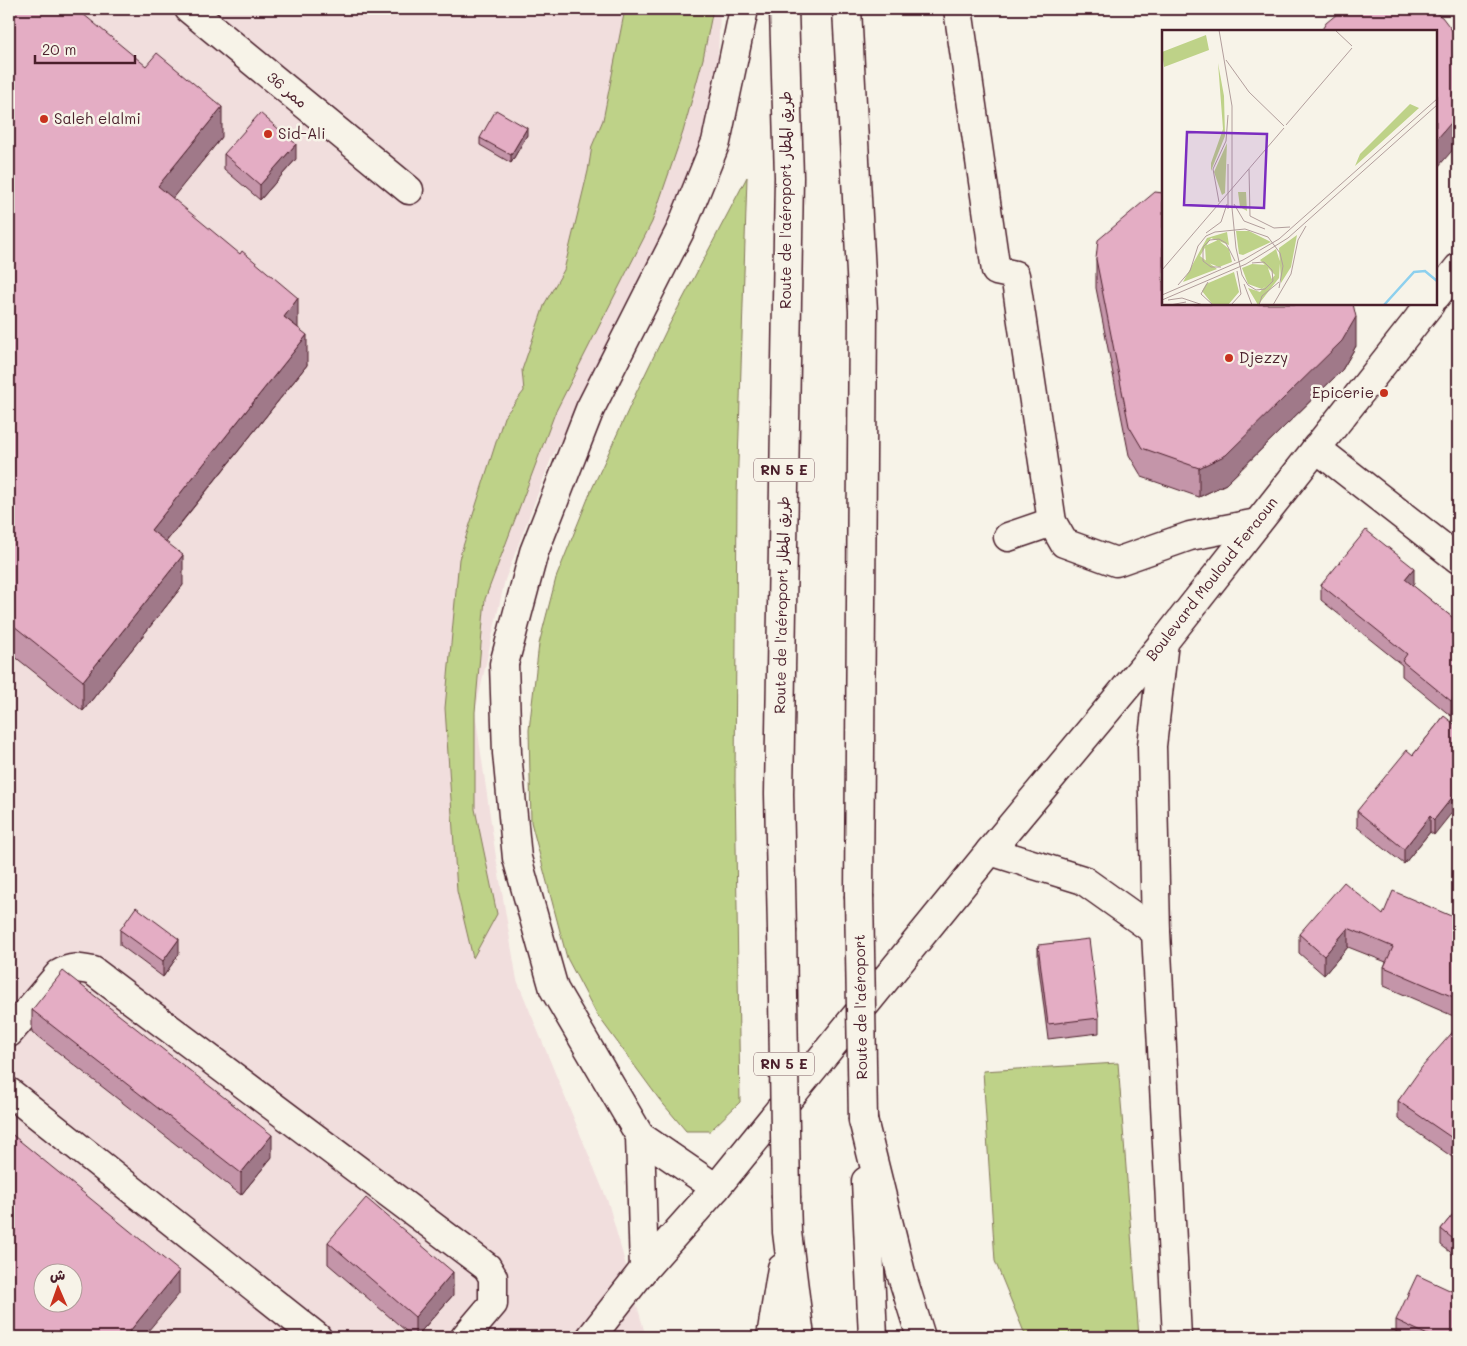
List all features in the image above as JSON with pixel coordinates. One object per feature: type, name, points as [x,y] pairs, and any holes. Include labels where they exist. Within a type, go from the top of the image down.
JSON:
[{"type":"main road","name":"ممر 36","points":[[189,9],[409,190]]},
{"type":"main road","points":[[716,1188],[640,1136],[554,989],[517,858],[507,753],[504,664],[534,552],[590,409],[680,231],[716,142],[744,9]]},
{"type":"main road","name":"Route de l'aéroport طريق المطار","points":[[784,9],[789,177],[779,794],[787,1232]]},
{"type":"main road","name":"Route de l'aéroport","points":[[847,9],[863,311],[859,895],[863,1120]]},
{"type":"main road","points":[[958,9],[996,271],[1015,275],[1052,522],[1064,543],[1116,562],[1190,536],[1257,523]]},
{"type":"main road","points":[[1437,295],[1458,268]]},
{"type":"main road","name":"Boulevard Mouloud Feraoun","points":[[591,1337],[644,1269],[716,1188],[990,851],[1164,642],[1429,305]]},
{"type":"main road","points":[[1316,448],[1458,559]]},
{"type":"main road","points":[[1008,537],[1052,522]]},
{"type":"main road","points":[[1164,642],[1152,746],[1156,932],[1177,1337]]},
{"type":"main road","points":[[990,851],[1083,880],[1156,932]]},
{"type":"main road","points":[[9,1033],[59,974],[69,968],[76,967],[93,971],[487,1267],[493,1277],[493,1304],[465,1337]]},
{"type":"main road","points":[[9,1092],[317,1337]]},
{"type":"main road","points":[[863,1120],[872,1337]]},
{"type":"main road","points":[[863,1120],[901,1274],[921,1337]]},
{"type":"main road","points":[[640,1136],[644,1269]]},
{"type":"main road","points":[[771,1337],[787,1232]]},
{"type":"main road","name":"RN 5 E","points":[[787,1232],[800,1337]]},
{"type":"shaded area","points":[[9,9],[720,9],[716,108],[710,150],[551,459],[505,580],[475,712],[496,857],[517,980],[608,1202],[646,1337],[9,1337]]},
{"type":"green space","points":[[625,9],[713,9],[703,59],[683,132],[652,222],[555,413],[485,599],[475,712],[475,809],[497,914],[473,958],[457,891],[445,708],[459,559],[504,417],[524,391],[522,370],[545,303],[564,270],[588,171],[592,146],[603,120]]},
{"type":"green space","points":[[747,177],[737,495],[735,780],[740,1102],[710,1131],[686,1131],[659,1099],[596,1013],[567,958],[531,822],[529,730],[539,644],[556,578],[591,491],[636,393],[667,329]]},
{"type":"green space","points":[[1118,1063],[1139,1337],[1026,1337],[995,1261],[983,1071]]},
{"type":"building","points":[[9,9],[77,9],[146,66],[157,53],[222,107],[158,186],[240,254],[242,251],[298,298],[284,317],[307,335],[151,530],[183,555],[83,681],[9,622],[9,532],[13,527],[9,524]]},
{"type":"building","points":[[1343,9],[1429,9],[1442,17],[1458,38],[1458,110],[1456,117],[1438,138],[1437,30],[1322,30],[1326,23]]},
{"type":"building","points":[[496,110],[527,128],[511,155],[480,138]]},
{"type":"building","points":[[260,113],[296,144],[260,185],[224,154]]},
{"type":"building","name":"Djezzy","points":[[1155,192],[1162,193],[1162,305],[1353,305],[1356,317],[1342,341],[1226,455],[1199,468],[1142,448],[1129,426],[1096,259],[1098,240]]},
{"type":"building","points":[[1366,530],[1414,568],[1405,579],[1458,622],[1458,692],[1451,701],[1402,661],[1407,654],[1321,585]]},
{"type":"building","points":[[1444,716],[1458,727],[1458,790],[1434,820],[1430,816],[1404,849],[1357,811],[1407,750],[1413,755]]},
{"type":"building","points":[[1344,882],[1383,915],[1393,891],[1458,919],[1458,999],[1384,967],[1393,947],[1348,928],[1324,956],[1299,934]]},
{"type":"building","points":[[136,907],[179,939],[163,961],[120,930]]},
{"type":"building","points":[[1089,939],[1099,1018],[1048,1024],[1038,945]]},
{"type":"building","points":[[63,971],[272,1135],[241,1173],[32,1010]]},
{"type":"building","points":[[1458,1026],[1458,1135],[1455,1140],[1398,1101],[1422,1067]]},
{"type":"building","points":[[9,1132],[179,1271],[125,1337],[9,1337]]},
{"type":"building","points":[[366,1198],[453,1272],[415,1317],[328,1242]]},
{"type":"building","points":[[1458,1208],[1458,1243],[1441,1229]]},
{"type":"building","points":[[1417,1275],[1458,1294],[1457,1337],[1432,1337],[1396,1320]]},
{"type":"place","name":"Saleh elalmi","points":[[44,119]]},
{"type":"place","name":"Sid-Ali","points":[[268,134]]},
{"type":"place","name":"Djezzy","points":[[1229,358]]},
{"type":"place","name":"Epicerie","points":[[1384,393]]}]
